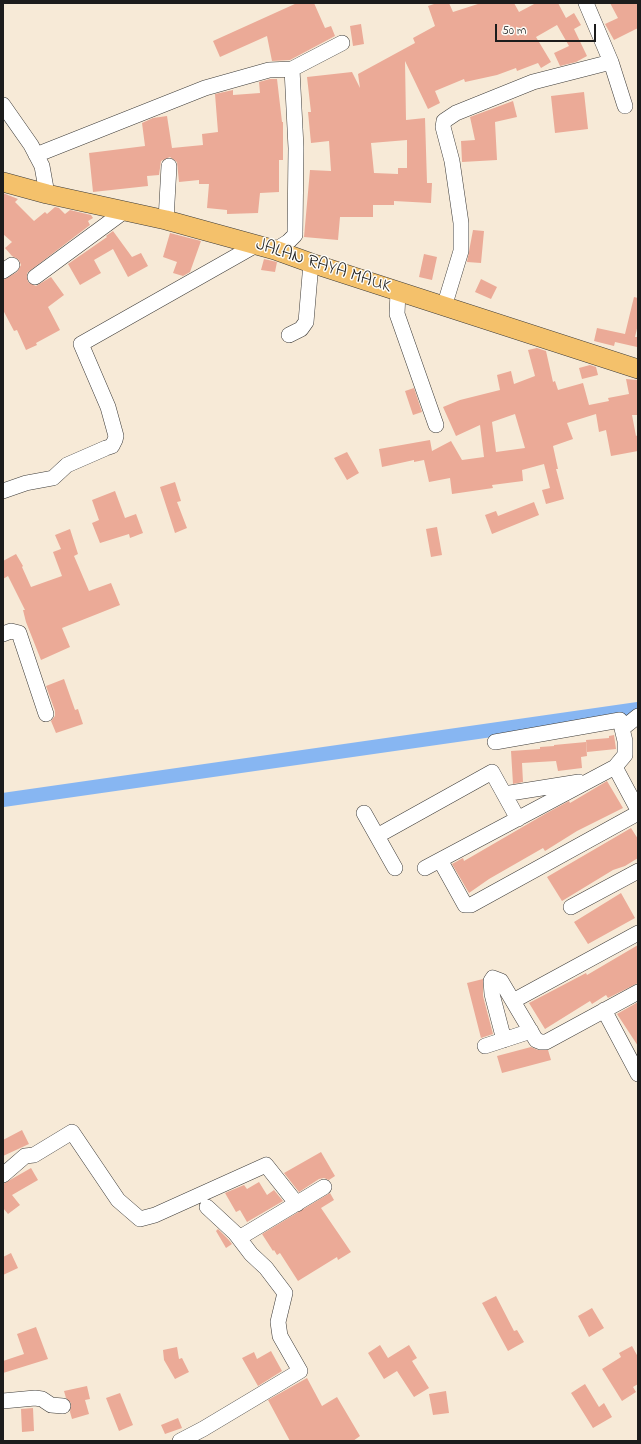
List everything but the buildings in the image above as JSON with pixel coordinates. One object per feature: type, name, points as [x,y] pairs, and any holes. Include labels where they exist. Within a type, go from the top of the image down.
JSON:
[{"type":"main road","name":"JALAN RAYA MAUK","points":[[3,182],[47,194],[126,210],[166,220],[275,250],[311,264],[638,369]]},
{"type":"street","points":[[586,3],[611,62],[625,106]]},
{"type":"street","points":[[36,155],[205,88],[270,70],[292,69],[342,43]]},
{"type":"street","points":[[444,307],[461,251],[461,223],[452,161],[443,127],[444,121],[456,113],[533,82],[611,62]]},
{"type":"street","points":[[275,250],[292,239],[294,235],[296,148],[292,69]]},
{"type":"street","points":[[3,105],[42,166],[47,194]]},
{"type":"street","points":[[166,220],[169,166]]},
{"type":"street","points":[[35,277],[126,210]]},
{"type":"street","points":[[3,491],[26,483],[53,478],[67,464],[112,446],[116,436],[108,407],[81,344],[256,245]]},
{"type":"street","points":[[289,335],[301,329],[306,322],[311,264]]},
{"type":"street","points":[[398,292],[397,314],[436,425]]},
{"type":"street","points":[[3,634],[11,631],[19,632],[46,714]]},
{"type":"street","points":[[623,728],[638,716]]},
{"type":"street","points":[[425,868],[615,767],[625,754],[623,728],[620,720],[495,742]]},
{"type":"street","points":[[440,860],[466,904],[471,905],[638,812],[615,767]]},
{"type":"street","points":[[377,836],[492,772],[518,819]]},
{"type":"street","points":[[504,794],[592,780]]},
{"type":"street","points":[[364,813],[395,868]]},
{"type":"street","points":[[570,907],[638,871]]},
{"type":"street","points":[[513,1001],[638,933]]},
{"type":"street","points":[[504,1040],[492,994],[491,981],[493,978],[501,981],[536,1040],[546,1042],[638,992]]},
{"type":"street","points":[[604,1010],[635,1062]]},
{"type":"street","points":[[485,1046],[531,1031]]},
{"type":"street","points":[[3,1175],[25,1156],[34,1155],[72,1132],[118,1200],[140,1219],[155,1215],[266,1165],[296,1204]]},
{"type":"street","points":[[239,1238],[324,1187]]},
{"type":"street","points":[[180,1441],[203,1429],[300,1371],[280,1336],[278,1322],[285,1293],[266,1268],[251,1254],[239,1238],[207,1207]]},
{"type":"street","points":[[3,1401],[35,1398],[42,1399],[52,1405],[63,1406]]},
{"type":"waterway","points":[[3,800],[638,709]]}]
